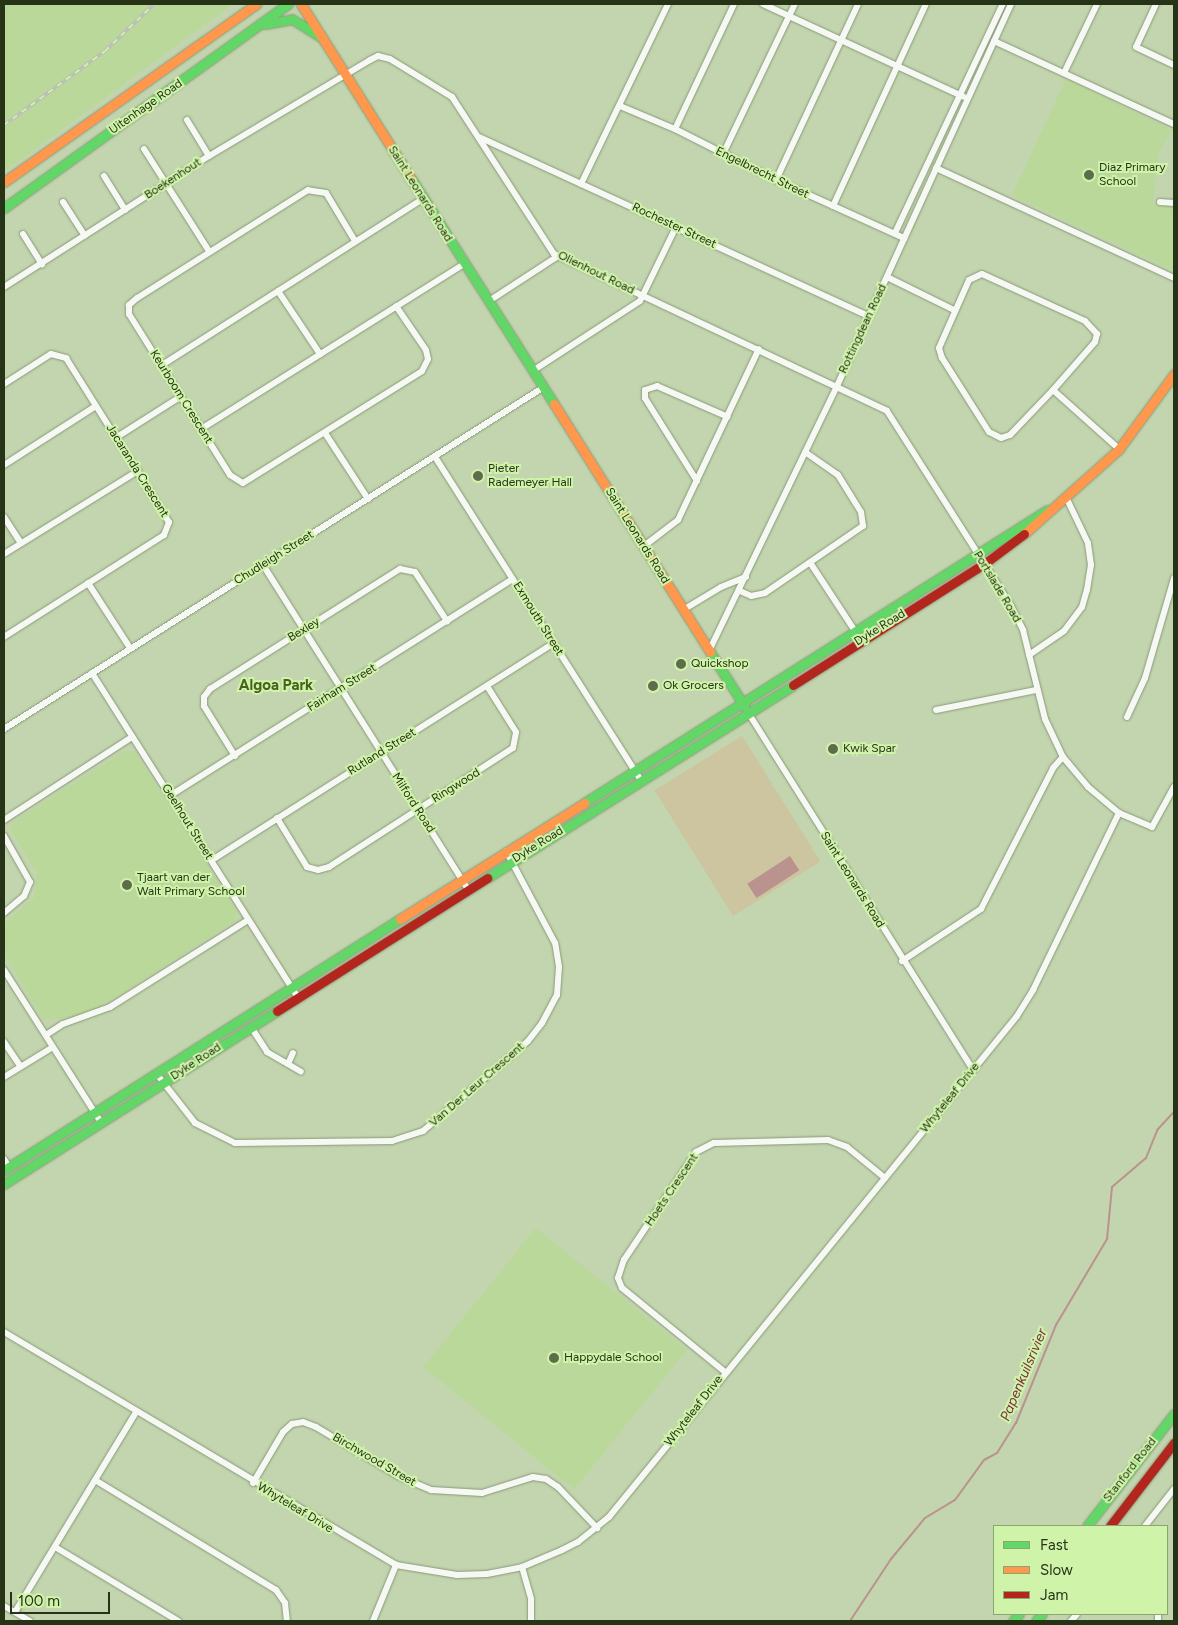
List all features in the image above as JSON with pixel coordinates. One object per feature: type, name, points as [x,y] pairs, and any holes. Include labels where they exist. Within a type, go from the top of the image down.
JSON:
[{"type":"street","name":"Uitenhage Road","points":[[4,182],[256,4]]},
{"type":"street","name":"Uitenhage Road","points":[[4,208],[262,25],[288,4]]},
{"type":"street","name":"Saint Leonards Road","points":[[300,4],[464,264],[534,370],[902,960],[973,1070]]},
{"type":"street","points":[[581,184],[668,4]]},
{"type":"street","points":[[675,128],[734,4]]},
{"type":"street","points":[[763,4],[968,98]]},
{"type":"street","points":[[723,154],[795,4]]},
{"type":"street","points":[[776,180],[858,4]]},
{"type":"street","points":[[833,206],[926,4]]},
{"type":"street","points":[[895,234],[1002,4]]},
{"type":"street","name":"Rottingdean Road","points":[[709,651],[740,591],[837,386],[1011,4]]},
{"type":"street","points":[[1064,73],[1097,4]]},
{"type":"street","points":[[1156,4],[1136,47],[1174,65]]},
{"type":"street","points":[[262,25],[292,19],[322,38]]},
{"type":"street","points":[[994,41],[1174,124]]},
{"type":"street","name":"Olienhout Road","points":[[346,75],[375,57],[390,59],[444,89],[460,107],[546,244],[558,256],[837,386]]},
{"type":"street","name":"Boekenhout","points":[[4,287],[209,156],[346,75]]},
{"type":"street","name":"Engelbrecht Street","points":[[620,106],[675,128],[776,180],[904,238]]},
{"type":"street","points":[[187,120],[209,156]]},
{"type":"street","name":"Rochester Street","points":[[478,137],[869,316]]},
{"type":"street","points":[[144,148],[209,251]]},
{"type":"street","points":[[936,168],[1174,278]]},
{"type":"street","points":[[104,176],[125,210]]},
{"type":"street","name":"Keurboom Crescent","points":[[355,241],[326,193],[314,189],[209,251],[129,305],[131,319],[162,365],[180,397],[230,475],[243,483],[326,433],[426,367],[428,359],[426,350],[396,306]]},
{"type":"street","points":[[162,365],[423,199]]},
{"type":"street","points":[[63,202],[85,236]]},
{"type":"street","points":[[1160,202],[1174,203]]},
{"type":"street","points":[[534,370],[636,305],[644,296],[676,228]]},
{"type":"street","points":[[23,234],[42,264]]},
{"type":"street","points":[[489,301],[558,256]]},
{"type":"street","points":[[201,429],[464,264]]},
{"type":"street","points":[[982,274],[1091,325],[1097,334],[1095,342],[1052,390],[1010,435],[1001,438],[991,435],[940,352],[941,338],[954,310],[969,280],[982,274]]},
{"type":"street","points":[[887,277],[954,310]]},
{"type":"street","points":[[278,291],[320,354]]},
{"type":"street","points":[[644,546],[675,525],[759,349]]},
{"type":"street","name":"Jacaranda Crescent","points":[[4,384],[47,356],[62,355],[166,514],[167,531],[4,637]]},
{"type":"street","name":"Dyke Road","points":[[4,1184],[468,889],[749,714],[861,640],[984,564],[1031,529],[1119,449],[1174,374]]},
{"type":"street","points":[[697,481],[645,398],[645,390],[657,386],[728,417]]},
{"type":"street","name":"Portslade Road","points":[[837,386],[887,411],[1018,619],[1029,655],[1036,690],[1051,734],[1063,757],[1088,787],[1119,813]]},
{"type":"street","name":"Chudleigh Street","points":[[4,729],[130,648],[435,458],[544,387]]},
{"type":"street","points":[[1052,390],[1119,449]]},
{"type":"street","points":[[117,437],[180,397]]},
{"type":"street","points":[[4,465],[96,406]]},
{"type":"street","points":[[326,433],[368,499]]},
{"type":"street","points":[[740,591],[760,595],[811,564],[861,529],[864,518],[838,475],[805,452]]},
{"type":"street","name":"Exmouth Street","points":[[435,458],[641,780]]},
{"type":"street","points":[[4,554],[138,471]]},
{"type":"street","points":[[1029,655],[1064,631],[1076,616],[1087,590],[1091,565],[1088,543],[1066,498]]},
{"type":"street","name":"Dyke Road","points":[[6,1165],[96,1113],[292,986],[743,703],[976,552],[1066,498]]},
{"type":"street","points":[[4,517],[21,543]]},
{"type":"street","points":[[811,564],[861,640]]},
{"type":"street","name":"Milford Road","points":[[263,565],[468,889]]},
{"type":"street","name":"Bexley","points":[[235,756],[206,712],[204,697],[210,689],[404,568],[415,572],[447,621]]},
{"type":"street","points":[[683,610],[721,587],[746,576]]},
{"type":"street","points":[[1127,717],[1145,678],[1174,578]]},
{"type":"street","name":"Fairham Street","points":[[171,795],[512,579]]},
{"type":"street","points":[[88,584],[130,648]]},
{"type":"street","name":"Rutland Street","points":[[212,860],[553,644]]},
{"type":"street","name":"Geelhout Street","points":[[92,672],[298,997]]},
{"type":"street","name":"Ringwood","points":[[277,818],[304,864],[320,870],[418,810],[513,748],[516,732],[487,686]]},
{"type":"street","points":[[936,710],[1036,690]]},
{"type":"street","points":[[4,820],[132,737]]},
{"type":"street","points":[[902,960],[981,909],[1053,768],[1063,757]]},
{"type":"street","points":[[1119,813],[1152,827],[1174,787]]},
{"type":"street","name":"Whyteleaf Drive","points":[[4,1332],[253,1483],[396,1565],[457,1575],[522,1567],[578,1542],[597,1528],[973,1070],[1033,990],[1119,813]]},
{"type":"street","points":[[4,836],[30,882],[24,896],[4,913]]},
{"type":"street","name":"Van Der Leur Crescent","points":[[156,1073],[195,1123],[235,1142],[392,1141],[423,1131],[528,1041],[542,1023],[557,995],[559,967],[555,943],[506,851]]},
{"type":"street","points":[[46,1035],[63,1024],[110,1007],[248,920]]},
{"type":"street","points":[[4,970],[102,1122]]},
{"type":"street","points":[[251,1027],[267,1052],[300,1072]]},
{"type":"street","points":[[4,1042],[20,1066]]},
{"type":"street","points":[[4,1077],[53,1047]]},
{"type":"street","points":[[288,1064],[293,1053]]},
{"type":"street","name":"Hoets Crescent","points":[[725,1372],[622,1288],[618,1278],[624,1260],[696,1152],[714,1143],[828,1140],[847,1147],[885,1178]]},
{"type":"street","points":[[15,1612],[136,1412]]},
{"type":"street","name":"Stanford Road","points":[[1088,1525],[1174,1414]]},
{"type":"street","name":"Birchwood Street","points":[[253,1483],[283,1432],[292,1424],[302,1422],[316,1427],[398,1476],[431,1490],[482,1493],[533,1478],[546,1479],[558,1487],[597,1528]]},
{"type":"street","name":"Stanford Road","points":[[1111,1525],[1174,1444]]},
{"type":"street","points":[[95,1480],[276,1590],[285,1603],[287,1621]]},
{"type":"street","points":[[1146,1525],[1174,1489]]},
{"type":"street","points":[[55,1547],[178,1621]]},
{"type":"street","points":[[372,1621],[396,1565]]},
{"type":"street","points":[[522,1567],[531,1599],[531,1621]]},
{"type":"street","points":[[4,1606],[30,1621]]},
{"type":"shaded area","points":[[4,4],[233,4],[4,172]]},
{"type":"shaded area","name":"Diaz Primary School","points":[[1066,79],[1172,130],[1158,155],[1153,203],[1174,206],[1174,271],[1012,195]]},
{"type":"shaded area","points":[[742,736],[820,862],[733,916],[655,791]]},
{"type":"shaded area","name":"Tjaart van der Walt Primary School","points":[[126,750],[135,752],[237,912],[235,921],[94,1011],[67,1018],[44,1020],[4,954],[4,923],[34,898],[37,872],[10,830],[13,822]]},
{"type":"shaded area","points":[[790,856],[799,870],[756,898],[747,884]]},
{"type":"shaded area","name":"Happydale School","points":[[536,1228],[687,1350],[574,1489],[423,1367]]},
{"type":"waterway","name":"Papenkuilsrivier","points":[[850,1621],[891,1559],[925,1518],[955,1500],[984,1460],[997,1453],[1016,1423],[1056,1325],[1107,1239],[1112,1187],[1146,1158],[1158,1129],[1174,1112]]},
{"type":"railway","points":[[4,125],[105,51],[154,4]]},
{"type":"traffic: fast","points":[[4,208],[288,4]]},
{"type":"traffic: fast","points":[[265,24],[292,19],[322,38]]},
{"type":"traffic: fast","points":[[412,180],[554,404]]},
{"type":"traffic: fast","points":[[584,803],[1047,510]]},
{"type":"traffic: fast","points":[[710,652],[745,707]]},
{"type":"traffic: fast","points":[[487,878],[793,685]]},
{"type":"traffic: fast","points":[[4,1170],[400,919]]},
{"type":"traffic: fast","points":[[4,1184],[277,1011]]},
{"type":"traffic: fast","points":[[1088,1525],[1174,1414]]},
{"type":"traffic: fast","points":[[1013,1621],[1018,1615]]},
{"type":"traffic: fast","points":[[1036,1621],[1041,1615]]},
{"type":"traffic: slow","points":[[4,182],[256,4]]},
{"type":"traffic: slow","points":[[301,4],[412,180]]},
{"type":"traffic: slow","points":[[1024,534],[1119,449],[1174,374]]},
{"type":"traffic: slow","points":[[554,404],[710,652]]},
{"type":"traffic: slow","points":[[400,919],[584,803]]},
{"type":"traffic: jam","points":[[793,685],[984,564],[1024,534]]},
{"type":"traffic: jam","points":[[277,1011],[487,878]]},
{"type":"traffic: jam","points":[[1111,1525],[1174,1443]]},
{"type":"place","name":"Diaz Primary School","points":[[1089,175]]},
{"type":"place","name":"Pieter Rademeyer Hall","points":[[478,476]]},
{"type":"place","name":"Quickshop","points":[[681,664]]},
{"type":"place","name":"Ok Grocers","points":[[653,686]]},
{"type":"place","name":"Kwik Spar","points":[[833,749]]},
{"type":"place","name":"Tjaart van der Walt Primary School","points":[[127,885]]},
{"type":"place","name":"Happydale School","points":[[554,1358]]},
{"type":"district","name":"Algoa Park","points":[[276,686]]}]
